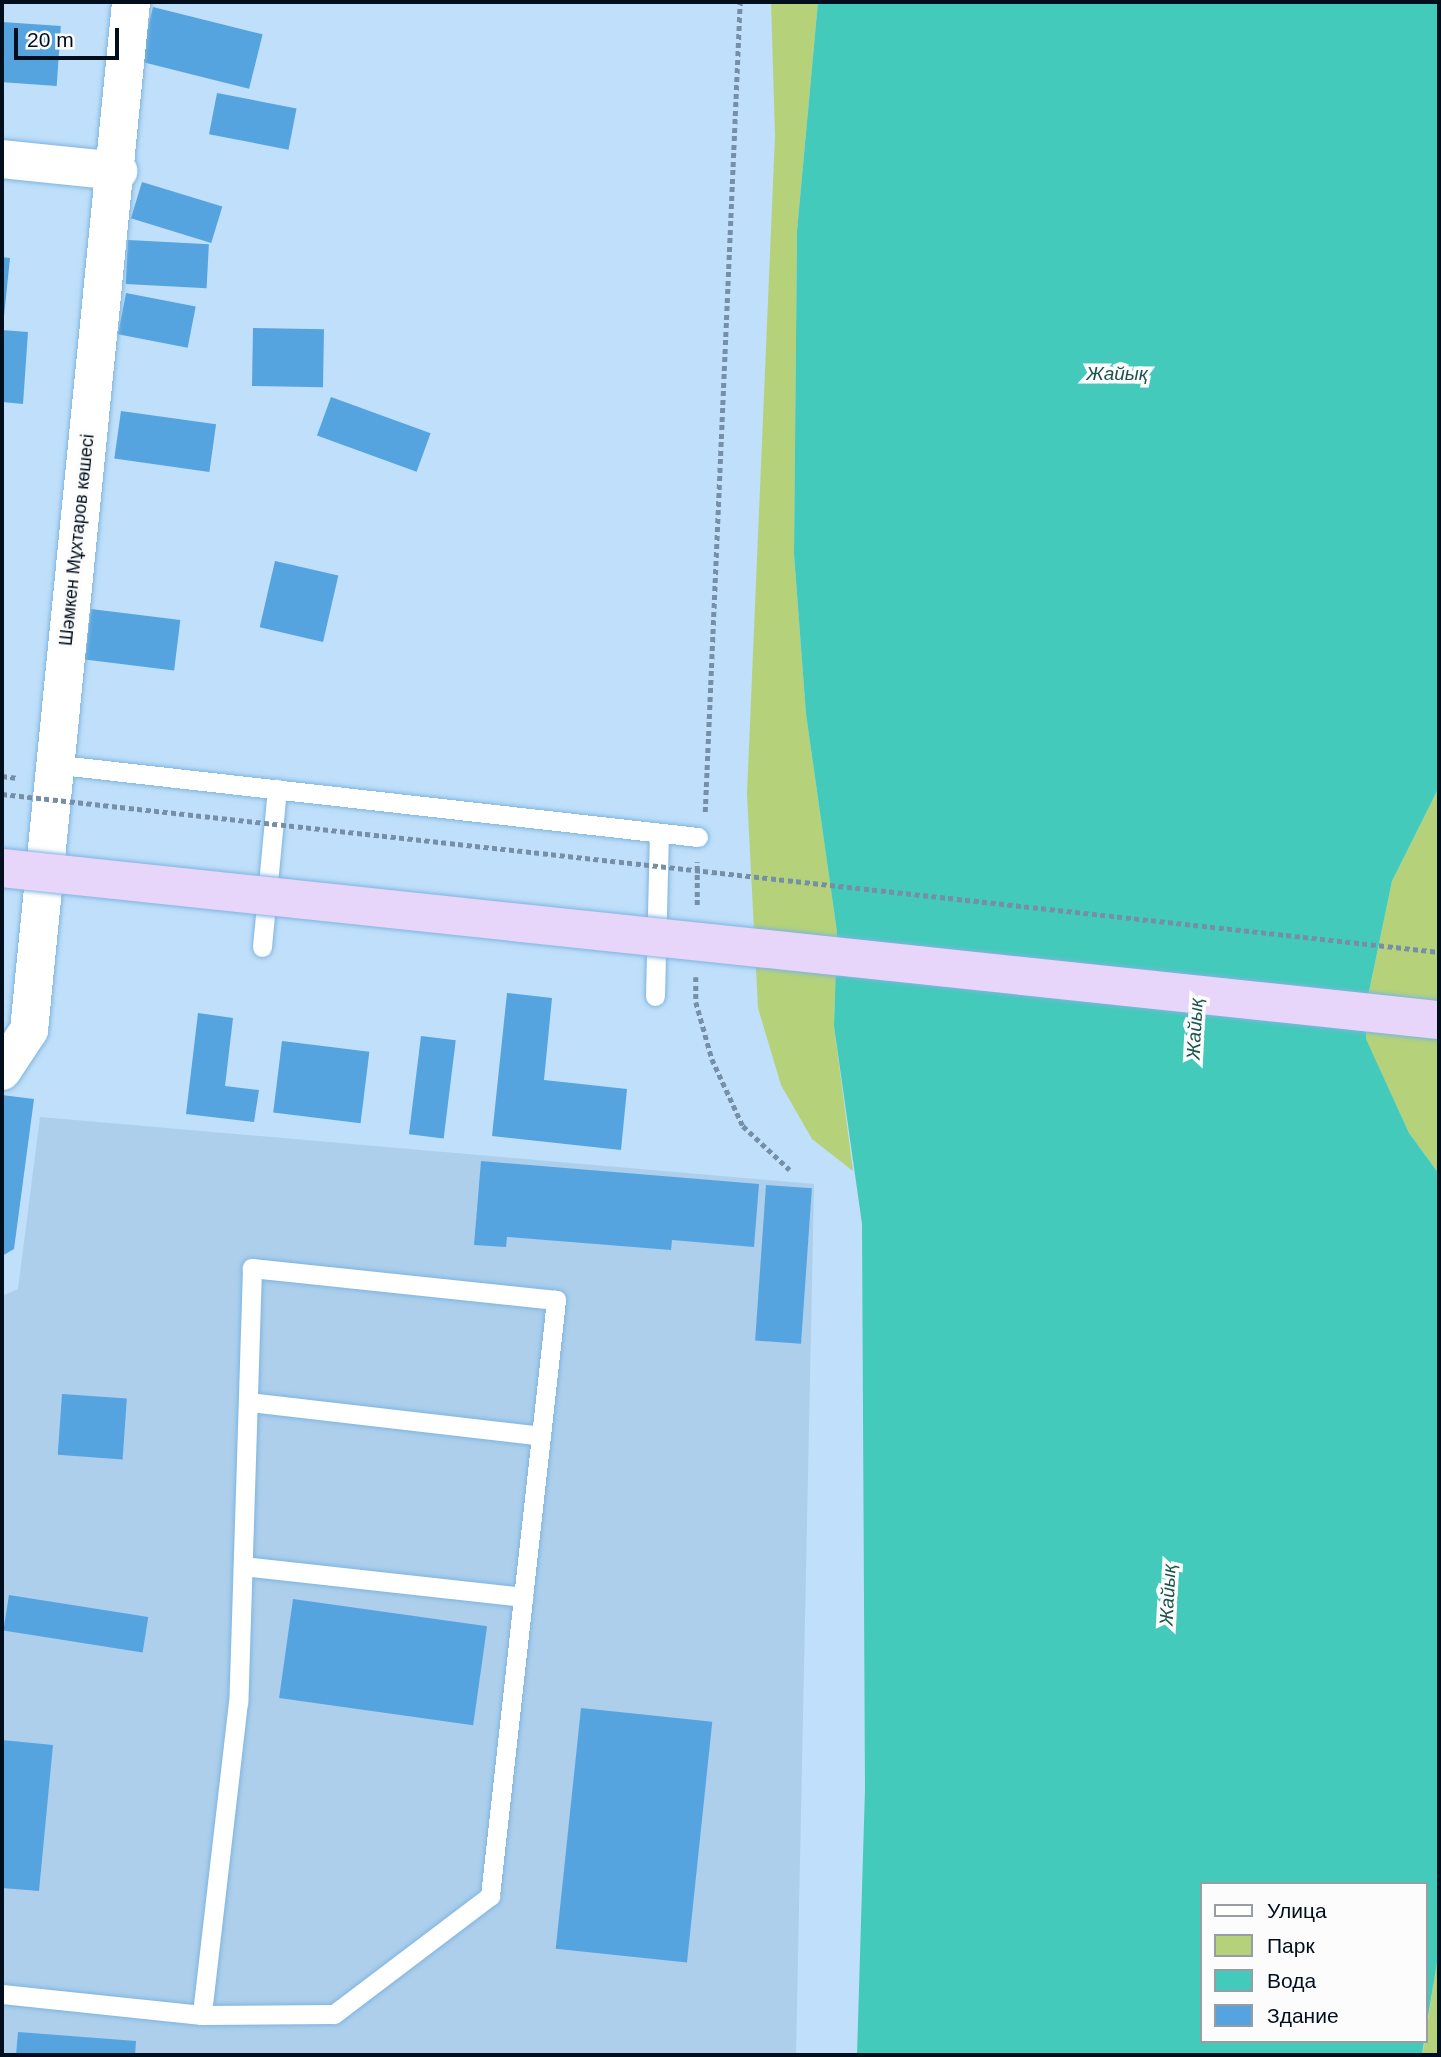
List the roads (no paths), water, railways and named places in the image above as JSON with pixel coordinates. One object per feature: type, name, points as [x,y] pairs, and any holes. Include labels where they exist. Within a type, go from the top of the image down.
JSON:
[{"type":"main road","points":[[2,868],[1439,1020]]},
{"type":"street","name":"Шәмкен Мұхтаров көшесі","points":[[2,1071],[29,1030],[52,764],[118,171],[131,2]]},
{"type":"street","points":[[2,159],[118,171]]},
{"type":"lane","points":[[52,764],[698,836]]},
{"type":"lane","points":[[262,947],[277,789]]},
{"type":"lane","points":[[655,996],[659,833]]},
{"type":"lane","points":[[2,1994],[202,2015],[334,2014],[490,1896],[556,1300],[252,1268],[238,1702],[202,2015]]},
{"type":"lane","points":[[248,1402],[541,1436]]},
{"type":"lane","points":[[243,1566],[523,1597]]},
{"type":"water","name":"Жайық","points":[[818,2],[1439,2],[1439,787],[1392,881],[1367,1001],[1366,1039],[1409,1133],[1439,1174],[1439,1950],[1427,2023],[1427,1882],[1200,1882],[1200,2043],[1424,2043],[1422,2055],[857,2055],[865,1789],[862,1224],[834,1026],[837,932],[806,714],[794,554],[797,231]]}]
